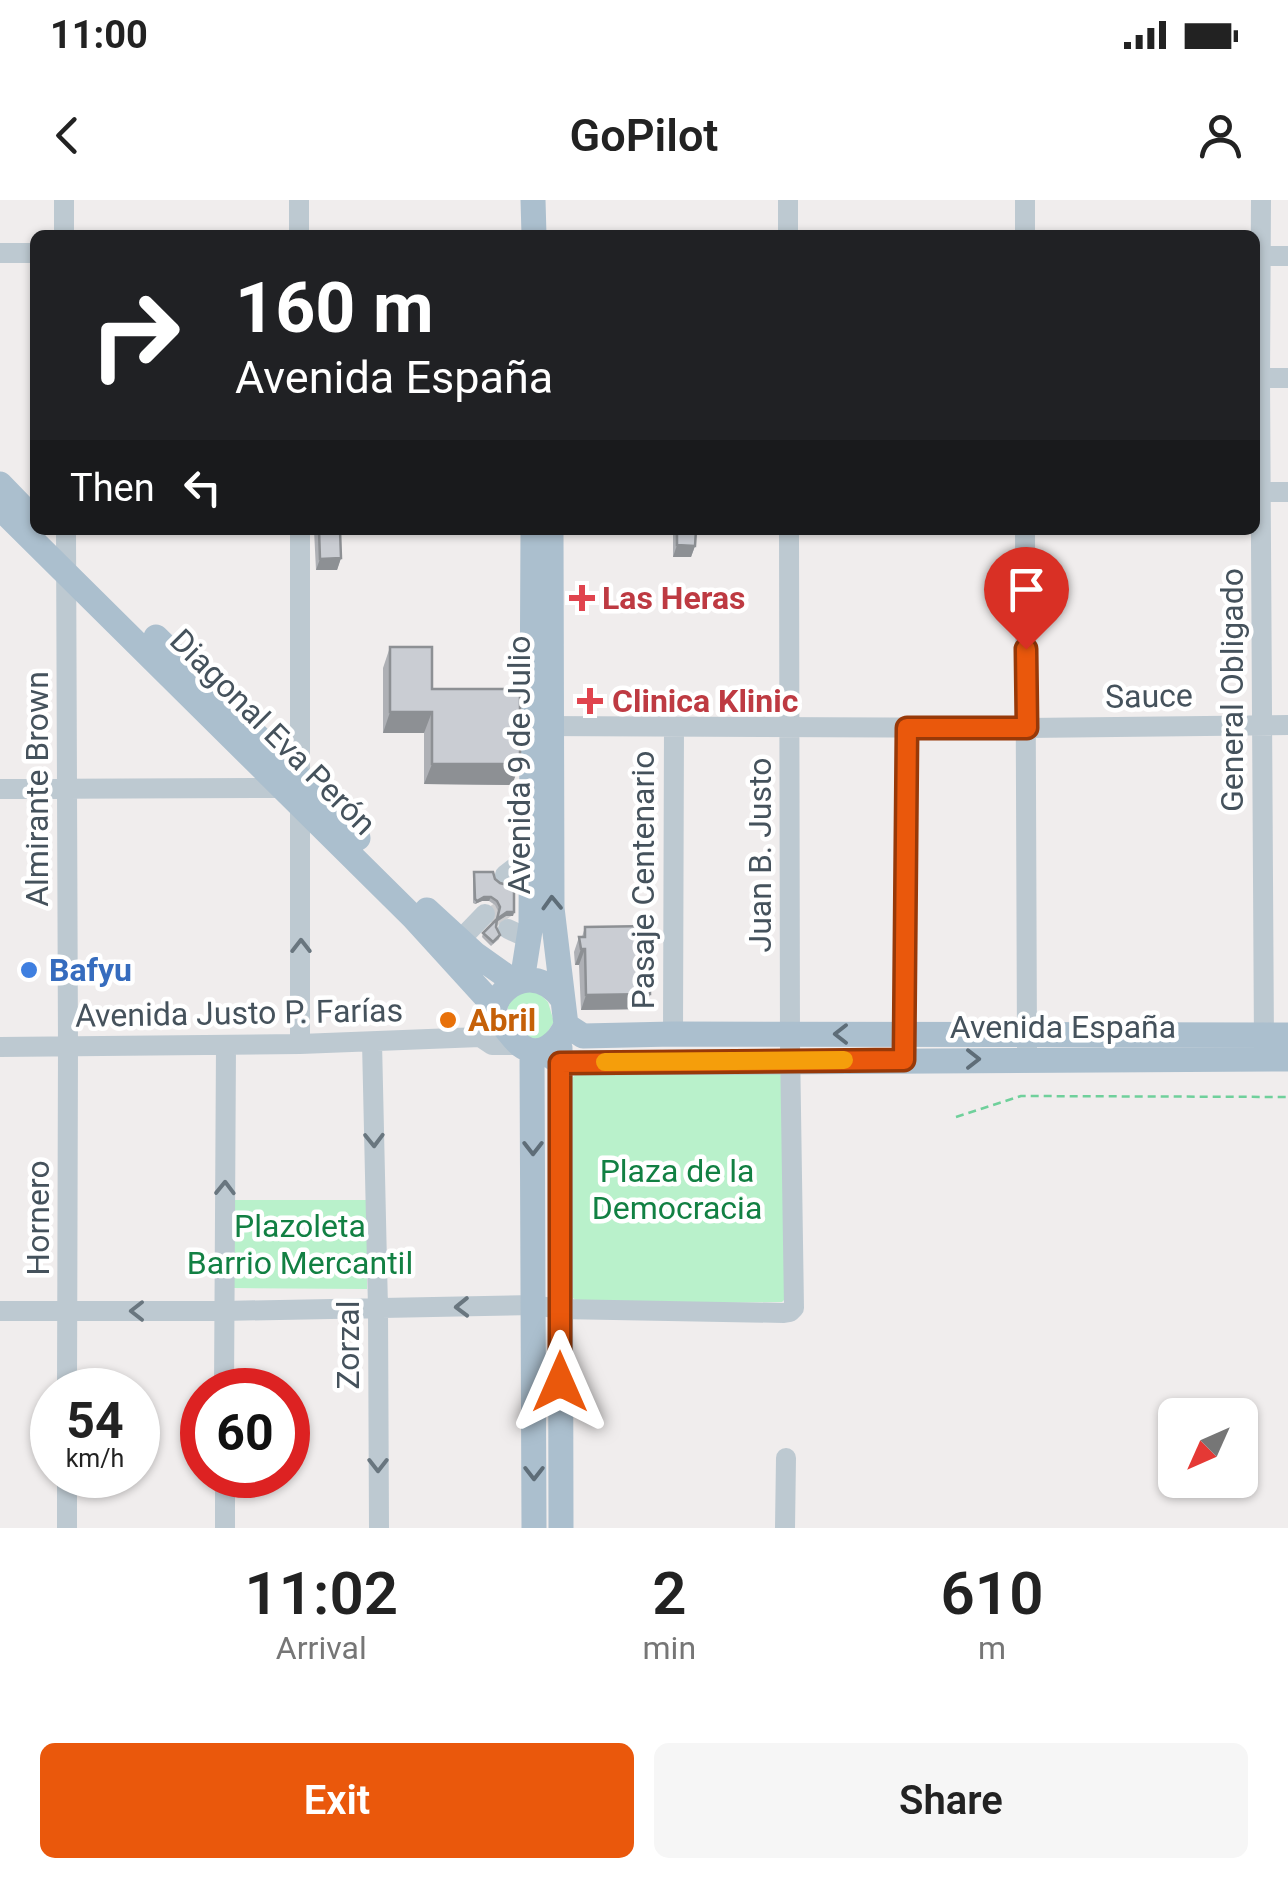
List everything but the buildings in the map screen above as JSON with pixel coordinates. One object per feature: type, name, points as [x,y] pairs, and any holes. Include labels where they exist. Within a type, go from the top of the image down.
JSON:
[{"type":"main road","points":[[534,200],[534,230]]},
{"type":"main road","points":[[549,200],[550,230]]},
{"type":"main road","name":"Diagonal Eva Perón","points":[[9,495],[30,514]]},
{"type":"main road","name":"Diagonal Eva Perón","points":[[9,495],[30,515]]},
{"type":"main road","name":"Avenida 9 de Julio","points":[[533,535],[552,908],[547,1307],[534,1528]]},
{"type":"main road","name":"Avenida 9 de Julio","points":[[519,982],[519,934],[531,861],[542,726],[552,535]]},
{"type":"main road","name":"Diagonal Eva Perón","points":[[66,550],[414,917],[490,1020],[549,1039],[556,990],[534,980],[519,982],[475,954],[294,790]]},
{"type":"main road","points":[[490,1020],[502,994],[519,982]]},
{"type":"main road","name":"Avenida España","points":[[549,1039],[790,1034],[904,1047],[1276,1047]]},
{"type":"main road","name":"Avenida España","points":[[549,1039],[790,1060],[904,1047]]},
{"type":"main road","name":"Avenida 9 de Julio","points":[[547,1307],[561,1528]]},
{"type":"street","points":[[64,200],[64,230]]},
{"type":"street","points":[[299,200],[300,230]]},
{"type":"street","points":[[788,200],[788,230]]},
{"type":"street","points":[[1024,200],[1025,230]]},
{"type":"street","name":"General Obligado","points":[[1259,230],[1261,200]]},
{"type":"street","points":[[0,253],[30,252]]},
{"type":"street","points":[[1260,256],[1288,256]]},
{"type":"street","points":[[1260,378],[1288,378]]},
{"type":"street","points":[[1260,492],[1288,492]]},
{"type":"street","points":[[300,535],[294,790],[300,1044]]},
{"type":"street","name":"Juan B. Justo","points":[[547,1307],[784,1313],[794,1308],[789,535]]},
{"type":"street","points":[[1026,535],[1027,1047]]},
{"type":"street","name":"General Obligado","points":[[1259,535],[1262,724],[1276,1047]]},
{"type":"street","name":"Almirante Brown","points":[[66,550],[68,1047]]},
{"type":"street","name":"Sauce","points":[[542,726],[1288,725]]},
{"type":"street","name":"Pasaje Centenario","points":[[673,1034],[674,727]]},
{"type":"street","points":[[904,1047],[907,728]]},
{"type":"street","points":[[0,789],[294,790]]},
{"type":"street","points":[[505,876],[518,865],[531,861]]},
{"type":"street","points":[[460,940],[484,914]]},
{"type":"street","name":"Avenida Justo P. Farías","points":[[0,1047],[372,1042],[490,1020]]},
{"type":"street","name":"Zorzal","points":[[372,1042],[379,1528]]},
{"type":"street","points":[[224,1368],[226,1045]]},
{"type":"street","name":"Hornero","points":[[67,1368],[68,1047]]},
{"type":"street","points":[[0,1311],[547,1307]]},
{"type":"street","points":[[785,1528],[786,1458]]},
{"type":"street","points":[[67,1498],[67,1528]]},
{"type":"street","points":[[225,1498],[226,1528]]},
{"type":"path","points":[[956,1117],[1021,1096],[1288,1098]]},
{"type":"green space","points":[[536,990],[548,1002],[554,1022],[542,1040],[530,1038],[514,1019],[506,996]]},
{"type":"green space","name":"Plaza de la Democracia","points":[[582,1067],[784,1069],[789,1295],[782,1302],[584,1305],[568,1295],[567,1084]]},
{"type":"green space","name":"Plazoleta Barrio Mercantil","points":[[234,1200],[367,1200],[367,1289],[234,1288]]},
{"type":"tunnel","points":[[492,905],[508,929]]},
{"type":"slow traffic","points":[[605,1062],[844,1060]]},
{"type":"place","name":"Las Heras","points":[[582,598]]},
{"type":"place","name":"Clinica Klinic","points":[[590,701]]},
{"type":"place","name":"Bafyu","points":[[29,970]]},
{"type":"place","name":"Abril","points":[[448,1020]]},
{"type":"route","points":[[560,1382],[560,1063],[904,1060],[907,728],[1027,728],[1026,649]]}]
